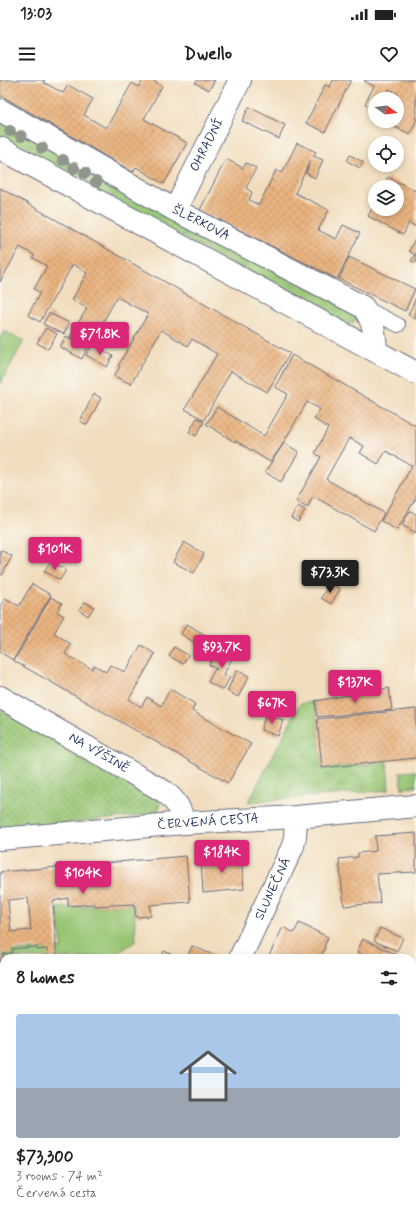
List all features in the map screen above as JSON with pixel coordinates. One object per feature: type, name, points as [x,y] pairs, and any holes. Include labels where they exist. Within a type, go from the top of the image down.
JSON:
[{"type":"street","name":"OHRADNÍ","points":[[175,210],[240,80]]},
{"type":"street","name":"ŠLERKOVA","points":[[0,110],[175,210],[363,307]]},
{"type":"street","points":[[0,148],[416,373]]},
{"type":"street","points":[[363,307],[374,328],[376,351]]},
{"type":"street","name":"NA VÝŠINĚ","points":[[0,697],[165,792],[177,803],[184,823]]},
{"type":"street","name":"ČERVENÁ CESTA","points":[[0,839],[184,823],[296,817],[416,806]]},
{"type":"street","name":"SLUNEČNÁ","points":[[242,954],[293,846],[296,817]]},
{"type":"lane","points":[[363,307],[398,325]]},
{"type":"green space","points":[[0,120],[353,311],[356,316],[354,322],[351,324],[345,324],[0,140]]},
{"type":"green space","points":[[4,331],[24,341],[0,384],[0,338]]},
{"type":"green space","points":[[315,701],[322,768],[387,762],[389,790],[248,802],[300,704]]},
{"type":"green space","points":[[0,709],[158,799],[160,805],[157,814],[0,830]]},
{"type":"green space","points":[[416,771],[416,787],[402,788],[400,772]]},
{"type":"green space","points":[[134,904],[136,941],[117,954],[0,954],[0,952],[62,948],[57,908]]},
{"type":"building","points":[[0,80],[45,80],[43,82],[63,93],[68,85],[93,99],[84,115],[106,128],[132,83],[139,87],[143,80],[152,80],[162,86],[144,119],[187,143],[164,184],[136,167],[133,172],[0,95]]},
{"type":"building","points":[[197,80],[215,80],[209,90],[195,83]]},
{"type":"building","points":[[333,80],[351,80],[325,132],[306,123],[325,85],[330,87]]},
{"type":"building","points":[[416,80],[416,121],[410,134],[398,128],[404,128],[404,92],[394,92],[389,89],[388,92],[371,92],[374,86],[364,81]]},
{"type":"building","points":[[368,98],[368,106],[365,104]]},
{"type":"building","points":[[249,107],[285,125],[279,139],[242,121]]},
{"type":"building","points":[[297,143],[316,152],[313,156],[323,160],[315,178],[306,173],[310,161],[295,193],[329,210],[318,230],[336,239],[343,225],[360,233],[337,279],[200,210],[226,159],[243,168],[246,163],[256,168],[246,188],[252,192],[249,200],[259,205],[276,170],[282,173]]},
{"type":"building","points":[[350,155],[363,162],[360,168],[347,161]]},
{"type":"building","points":[[388,177],[394,180],[386,180]]},
{"type":"building","points":[[404,185],[416,191],[416,227],[409,223],[403,235],[368,216],[404,216]]},
{"type":"building","points":[[0,188],[290,353],[267,392],[231,371],[204,420],[185,409],[217,354],[192,339],[188,346],[161,330],[131,384],[114,376],[120,367],[118,366],[148,314],[117,297],[89,347],[70,337],[87,308],[72,300],[87,273],[73,264],[40,322],[28,315],[40,293],[34,289],[47,266],[33,258],[34,255],[20,247],[0,282]]},
{"type":"building","points":[[416,238],[416,263],[411,261],[415,255],[409,251]]},
{"type":"building","points":[[349,257],[415,289],[405,311],[339,279]]},
{"type":"building","points":[[416,298],[416,319],[408,315]]},
{"type":"building","points":[[49,313],[69,323],[64,334],[43,324]]},
{"type":"building","points":[[46,328],[57,334],[48,349],[37,343]]},
{"type":"building","points":[[66,336],[87,348],[82,359],[60,347]]},
{"type":"building","points":[[92,344],[113,356],[107,367],[86,355]]},
{"type":"building","points":[[292,355],[416,426],[416,498],[397,530],[381,521],[412,466],[386,451],[378,464],[360,453],[364,446],[349,438],[326,479],[384,513],[374,531],[313,496],[307,508],[296,501],[321,457],[315,453],[328,428],[314,419],[320,409],[307,402],[281,447],[270,462],[206,424],[217,407],[264,436],[288,394],[275,387]]},
{"type":"building","points":[[94,394],[101,398],[87,425],[80,421]]},
{"type":"building","points":[[197,418],[204,422],[196,436],[189,432]]},
{"type":"building","points":[[284,443],[299,452],[281,482],[265,472]]},
{"type":"building","points":[[298,506],[305,510],[298,522],[291,518]]},
{"type":"building","points":[[410,511],[416,514],[416,533],[402,525]]},
{"type":"building","points":[[184,542],[204,554],[194,573],[173,562]]},
{"type":"building","points":[[0,550],[12,556],[2,575],[0,574]]},
{"type":"building","points":[[51,561],[66,570],[60,580],[44,571]]},
{"type":"building","points":[[330,583],[340,589],[331,604],[321,598]]},
{"type":"building","points":[[32,584],[51,595],[13,660],[0,652],[0,606],[5,598],[19,606]]},
{"type":"building","points":[[51,597],[62,603],[57,612],[64,616],[54,633],[71,644],[65,654],[92,669],[94,665],[106,672],[110,665],[125,672],[141,645],[155,654],[129,699],[141,707],[147,697],[161,706],[170,689],[195,704],[192,711],[251,744],[228,783],[14,661]]},
{"type":"building","points":[[85,602],[94,607],[88,616],[79,610]]},
{"type":"building","points":[[187,624],[207,636],[202,647],[181,634]]},
{"type":"building","points":[[230,645],[237,649],[224,674],[230,677],[223,690],[208,682],[215,669],[217,670],[209,665],[214,656],[222,660]]},
{"type":"building","points":[[174,647],[188,655],[183,664],[169,656]]},
{"type":"building","points":[[237,670],[249,676],[238,697],[227,691]]},
{"type":"building","points":[[389,688],[392,710],[317,717],[315,701]]},
{"type":"building","points":[[416,709],[416,758],[322,768],[317,719]]},
{"type":"building","points":[[266,714],[283,720],[278,736],[261,730]]},
{"type":"building","points":[[416,833],[416,872],[377,874],[380,903],[344,906],[339,859],[358,857],[358,853],[376,851],[375,836]]},
{"type":"building","points":[[241,855],[244,889],[203,893],[201,858]]},
{"type":"building","points":[[186,856],[190,902],[150,905],[151,916],[136,917],[134,904],[94,906],[94,904],[68,906],[68,898],[53,901],[57,954],[48,954],[47,949],[37,950],[37,947],[12,949],[12,953],[0,954],[0,872]],"holes":[[[28,898],[31,930],[11,932],[8,900]]]},
{"type":"building","points":[[299,923],[328,937],[322,954],[270,954],[283,927],[294,933]]},
{"type":"building","points":[[380,928],[403,938],[397,951],[374,941]]},
{"type":"building","points":[[363,939],[395,954],[361,954],[357,952]]},
{"type":"building","points":[[192,946],[211,954],[189,954]]},
{"type":"building","points":[[164,951],[170,954],[163,954]]}]
